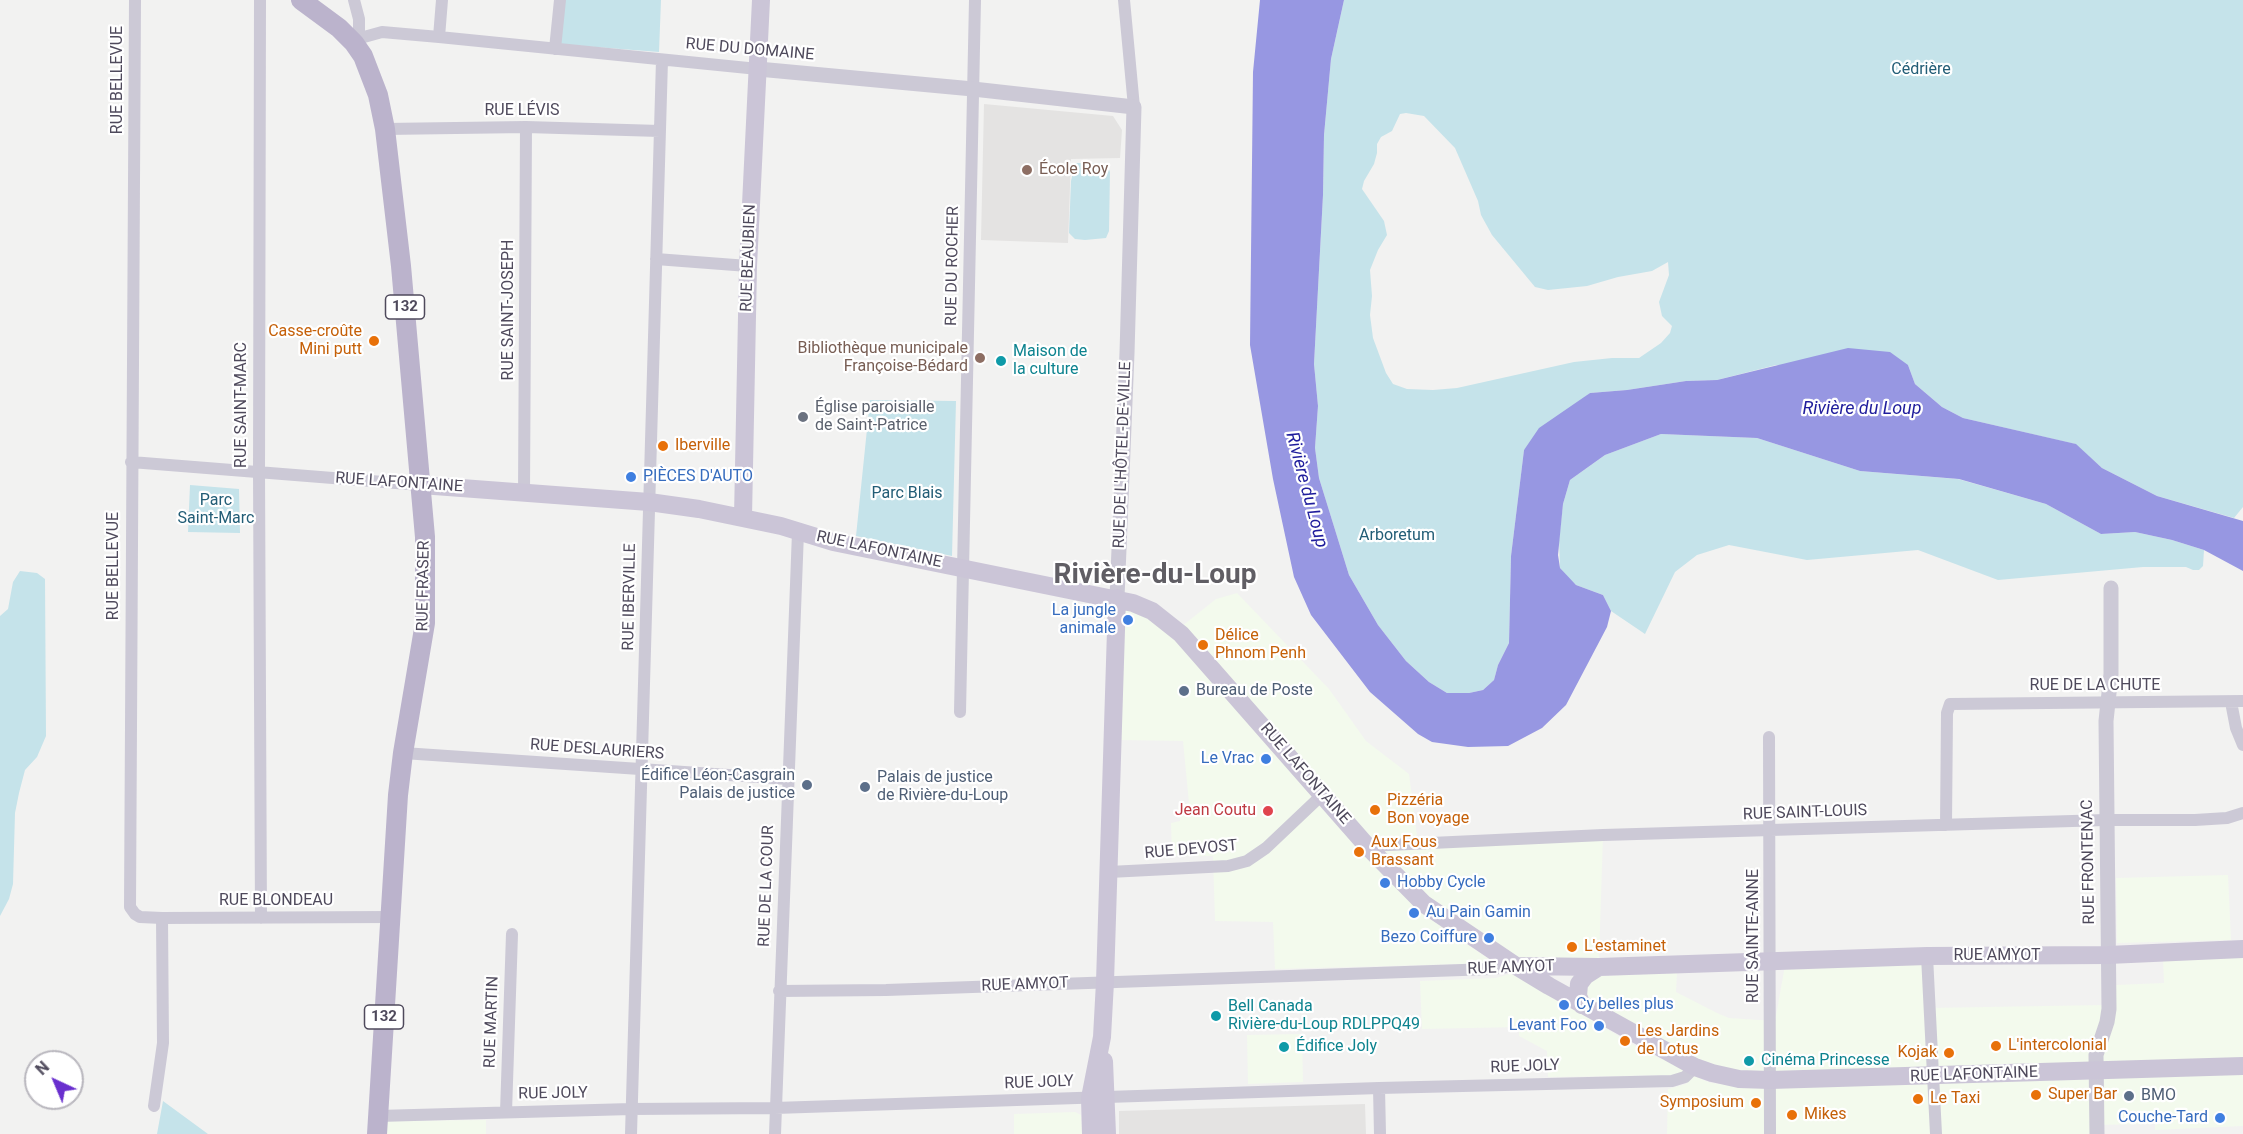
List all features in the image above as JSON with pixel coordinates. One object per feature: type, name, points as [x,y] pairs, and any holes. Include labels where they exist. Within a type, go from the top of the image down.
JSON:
[{"type":"main road","name":"132","points":[[301,0],[339,28],[359,38]]},
{"type":"main road","points":[[306,0],[349,25],[359,38]]},
{"type":"main road","name":"RUE BEAUBIEN","points":[[743,517],[748,266],[761,0]]},
{"type":"main road","name":"RUE FRASER","points":[[359,38],[363,56],[378,95],[385,129],[401,266],[426,537],[425,623],[403,753],[390,917],[378,1125]]},
{"type":"main road","name":"RUE LAFONTAINE","points":[[421,485],[699,508],[743,517],[833,542],[1117,598],[1152,611],[1181,634],[1367,846],[1424,904],[1516,966],[1582,1005],[1695,1067],[1729,1078],[1770,1080],[2243,1066]]},
{"type":"main road","name":"RUE DE L'HÔTEL-DE-VILLE","points":[[1098,1098],[1105,982],[1117,598]]},
{"type":"main road","name":"RUE AMYOT","points":[[1516,966],[1599,967],[1927,956],[2108,955],[2243,949]]},
{"type":"main road","points":[[1582,1005],[1578,996],[1579,984],[1599,967]]},
{"type":"main road","points":[[1091,1134],[1098,1098]]},
{"type":"main road","points":[[1098,1098],[1107,1134]]},
{"type":"street","name":"RUE BELLEVUE","points":[[135,0],[130,907],[135,914],[141,917],[162,918]]},
{"type":"street","name":"RUE SAINT-MARC","points":[[260,0],[261,918]]},
{"type":"street","name":"RUE FRASER","points":[[354,0],[359,19],[359,38]]},
{"type":"street","points":[[439,37],[442,0]]},
{"type":"street","points":[[555,49],[560,0]]},
{"type":"street","name":"RUE DU ROCHER","points":[[960,712],[975,0]]},
{"type":"street","name":"RUE DE L'HÔTEL-DE-VILLE","points":[[1117,598],[1134,107],[1124,0]]},
{"type":"street","name":"RUE DU DOMAINE","points":[[359,38],[382,32],[439,37],[1134,107]]},
{"type":"street","name":"RUE IBERVILLE","points":[[631,1134],[662,60]]},
{"type":"street","name":"RUE LÉVIS","points":[[385,129],[526,127],[660,131]]},
{"type":"street","name":"RUE SAINT-JOSEPH","points":[[524,493],[526,127]]},
{"type":"street","points":[[656,259],[748,266]]},
{"type":"street","name":"RUE LAFONTAINE","points":[[131,462],[421,485]]},
{"type":"street","name":"RUE DE LA COUR","points":[[775,1134],[798,532]]},
{"type":"street","name":"RUE FRONTENAC","points":[[2097,1134],[2095,1071],[2097,1048],[2109,1015],[2106,721],[2112,588]]},
{"type":"street","points":[[2237,701],[2236,728],[2243,745]]},
{"type":"street","name":"RUE DE LA CHUTE","points":[[1946,825],[1948,706],[1954,704],[2237,701]]},
{"type":"street","name":"RUE SAINTE-ANNE","points":[[1769,737],[1770,1134]]},
{"type":"street","name":"RUE DESLAURIERS","points":[[403,753],[788,779]]},
{"type":"street","name":"RUE DEVOST","points":[[1109,872],[1228,866],[1247,861],[1266,848],[1323,794]]},
{"type":"street","name":"RUE SAINT-LOUIS","points":[[1367,846],[1603,835],[2106,820],[2195,820],[2227,818],[2243,813]]},
{"type":"street","name":"RUE BLONDEAU","points":[[162,918],[390,917]]},
{"type":"street","points":[[154,1106],[163,1043],[162,918]]},
{"type":"street","name":"RUE MARTIN","points":[[506,1112],[512,934]]},
{"type":"street","points":[[1927,956],[1936,1134]]},
{"type":"street","name":"RUE AMYOT","points":[[779,991],[886,990],[1491,969],[1516,966]]},
{"type":"street","name":"RUE JOLY","points":[[378,1125],[506,1112],[775,1108],[1645,1081],[1683,1079],[1695,1067]]},
{"type":"street","points":[[1379,1088],[1380,1134]]},
{"type":"shaded area","name":"École Roy","points":[[984,104],[1113,116],[1122,130],[1120,158],[1071,159],[1068,243],[981,240]]},
{"type":"shaded area","points":[[1237,593],[1329,689],[1366,741],[1409,774],[1418,844],[1603,835],[1599,960],[1524,960],[1425,915],[1490,960],[1461,964],[1275,969],[1273,922],[1215,921],[1213,856],[1172,856],[1171,823],[1180,821],[1178,806],[1189,803],[1183,741],[1118,740],[1124,609],[1151,617],[1171,635],[1216,599]]},
{"type":"shaded area","points":[[2228,875],[2231,940],[2117,943],[2116,878]]},
{"type":"shaded area","points":[[1927,950],[1928,1008],[2105,1005],[2116,985],[2164,983],[2163,959],[2243,957],[2243,1126],[2155,1130],[2155,1124],[2090,1125],[2090,1134],[1667,1134],[1668,1089],[1686,1084],[1694,1076],[1700,1075],[1703,1080],[1711,1083],[1758,1088],[1718,1066],[1693,1057],[1586,1000],[1583,990],[1598,976],[1677,973],[1676,992],[1717,1013],[1729,1018],[1775,1021],[1784,971],[1784,954]]},
{"type":"shaded area","points":[[1513,973],[1632,1044],[1661,1059],[1668,1059],[1689,1069],[1678,1075],[1548,1077],[1547,1051],[1519,1036],[1519,1027],[1422,1029],[1420,981],[1496,978]]},
{"type":"shaded area","points":[[1302,1034],[1303,1082],[1248,1084],[1247,1035]]},
{"type":"shaded area","points":[[1365,1104],[1366,1134],[1119,1134],[1119,1111]]},
{"type":"shaded area","points":[[1075,1112],[1081,1115],[1082,1134],[1014,1134],[1014,1114]]},
{"type":"shaded area","points":[[486,1120],[486,1134],[383,1134],[384,1121]]},
{"type":"green space","points":[[561,0],[661,0],[659,52],[557,44]]},
{"type":"green space","points":[[1344,0],[2243,0],[2243,507],[2234,518],[2157,496],[2102,468],[2075,444],[1963,418],[1942,407],[1915,384],[1908,365],[1776,365],[1717,380],[1686,381],[1590,393],[1524,450],[1511,556],[1509,643],[1498,665],[1494,680],[1483,690],[1469,693],[1447,693],[1429,682],[1406,661],[1378,625],[1349,575],[1319,478],[1315,448],[1318,406],[1314,364],[1324,135],[1331,59]],"holes":[[[1400,114],[1424,116],[1455,148],[1478,201],[1481,215],[1492,235],[1535,287],[1548,290],[1587,286],[1652,271],[1668,262],[1669,275],[1659,302],[1662,316],[1672,326],[1670,333],[1661,343],[1639,358],[1574,362],[1457,388],[1407,389],[1393,384],[1386,373],[1373,338],[1370,315],[1372,296],[1370,270],[1387,235],[1384,221],[1362,189],[1374,164],[1377,144],[1381,137],[1392,131]]]},
{"type":"green space","points":[[1075,163],[1100,163],[1107,165],[1110,172],[1109,231],[1106,238],[1075,239],[1069,233],[1071,181]]},
{"type":"green space","name":"Parc Blais","points":[[870,400],[956,401],[952,556],[856,536]]},
{"type":"green space","points":[[1661,434],[1757,438],[1860,471],[1958,479],[2046,504],[2101,534],[2135,532],[2204,550],[2203,566],[2199,570],[2186,567],[2143,567],[1998,580],[1918,550],[1807,560],[1729,545],[1697,555],[1675,572],[1645,634],[1611,611],[1603,595],[1576,585],[1568,578],[1560,568],[1559,540],[1563,504],[1570,480],[1605,455]]},
{"type":"green space","name":"Parc Saint-Marc","points":[[190,485],[239,489],[240,533],[188,532]]},
{"type":"green space","points":[[20,571],[37,573],[45,579],[46,736],[37,757],[25,770],[19,793],[15,813],[13,884],[9,899],[0,916],[0,616],[8,609],[13,582]]},
{"type":"green space","points":[[163,1101],[208,1134],[157,1134]]},
{"type":"water","name":"Rivière du Loup","points":[[1260,0],[1344,0],[1331,59],[1324,135],[1314,364],[1318,406],[1315,448],[1319,478],[1349,575],[1378,625],[1406,661],[1429,682],[1447,693],[1469,693],[1483,690],[1494,680],[1498,665],[1509,643],[1511,556],[1524,450],[1539,428],[1590,393],[1686,381],[1717,380],[1848,348],[1890,352],[1908,365],[1915,384],[1942,407],[1963,418],[2076,444],[2102,468],[2157,496],[2243,521],[2243,571],[2204,550],[2172,540],[2135,532],[2101,534],[2046,504],[1959,479],[1860,471],[1757,438],[1661,434],[1605,455],[1570,480],[1563,504],[1558,555],[1560,568],[1576,585],[1603,595],[1611,611],[1607,627],[1566,705],[1542,728],[1508,746],[1468,747],[1432,742],[1418,734],[1370,692],[1311,615],[1294,577],[1273,479],[1250,345],[1253,72]]},
{"type":"place","name":"École Roy","points":[[1027,170]]},
{"type":"place","name":"Casse-croûte Mini putt","points":[[374,341]]},
{"type":"place","name":"Bibliothèque municipale Françoise-Bédard","points":[[980,358]]},
{"type":"place","name":"Maison de la culture","points":[[1001,361]]},
{"type":"place","name":"Église paroisialle de Saint-Patrice","points":[[803,417]]},
{"type":"place","name":"Iberville","points":[[663,446]]},
{"type":"place","name":"PIÈCES D'AUTO","points":[[631,477]]},
{"type":"place","name":"La jungle animale","points":[[1128,620]]},
{"type":"place","name":"Délice Phnom Penh","points":[[1203,645]]},
{"type":"place","name":"Bureau de Poste","points":[[1184,691]]},
{"type":"place","name":"Le Vrac","points":[[1266,759]]},
{"type":"place","name":"Édifice Léon-Casgrain Palais de justice","points":[[807,785]]},
{"type":"place","name":"Palais de justice de Rivière-du-Loup","points":[[865,787]]},
{"type":"place","name":"Pizzéria Bon voyage","points":[[1375,810]]},
{"type":"place","name":"Jean Coutu","points":[[1268,811]]},
{"type":"place","name":"Aux Fous Brassant","points":[[1359,852]]},
{"type":"place","name":"Hobby Cycle","points":[[1385,883]]},
{"type":"place","name":"Au Pain Gamin","points":[[1414,913]]},
{"type":"place","name":"Bezo Coiffure","points":[[1489,938]]},
{"type":"place","name":"L'estaminet","points":[[1572,947]]},
{"type":"place","name":"Cy belles plus","points":[[1564,1005]]},
{"type":"place","name":"Bell Canada Rivière-du-Loup RDLPPQ49","points":[[1216,1016]]},
{"type":"place","name":"Levant Foo","points":[[1599,1026]]},
{"type":"place","name":"Les Jardins de Lotus","points":[[1625,1041]]},
{"type":"place","name":"L'intercolonial","points":[[1996,1046]]},
{"type":"place","name":"Édifice Joly","points":[[1284,1047]]},
{"type":"place","name":"Kojak","points":[[1949,1053]]},
{"type":"place","name":"Cinéma Princesse","points":[[1749,1061]]},
{"type":"place","name":"Super Bar","points":[[2036,1095]]},
{"type":"place","name":"BMO","points":[[2129,1096]]},
{"type":"place","name":"Le Taxi","points":[[1918,1099]]},
{"type":"place","name":"Symposium","points":[[1756,1103]]},
{"type":"place","name":"Mikes","points":[[1792,1115]]},
{"type":"place","name":"Couche-Tard","points":[[2220,1118]]},
{"type":"district","name":"Rivière-du-Loup","points":[[1155,576]]},
{"type":"park label","name":"Cédrière","points":[[1921,70]]},
{"type":"park label","name":"Arboretum","points":[[1397,536]]}]
